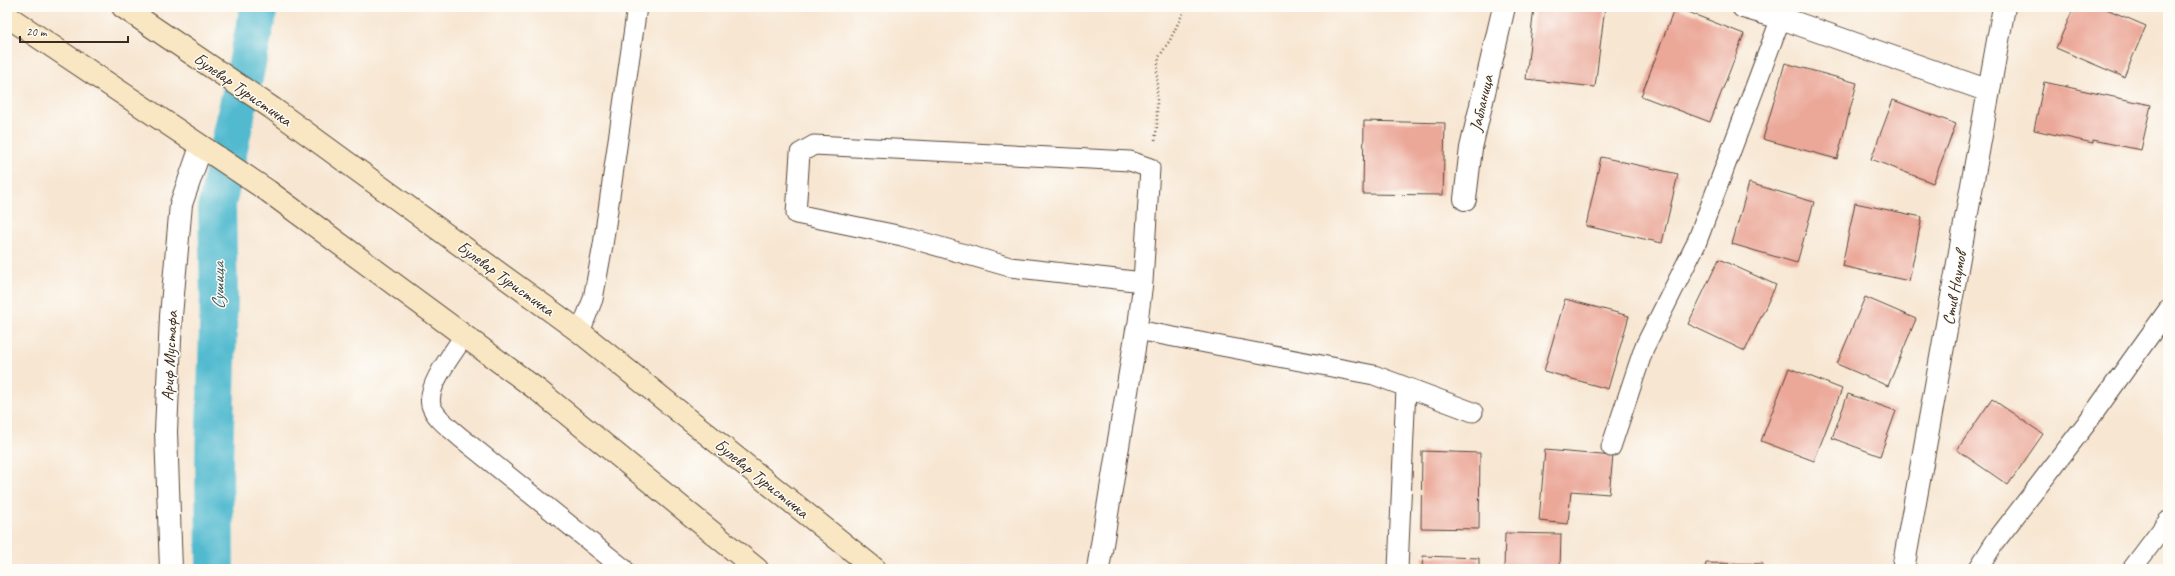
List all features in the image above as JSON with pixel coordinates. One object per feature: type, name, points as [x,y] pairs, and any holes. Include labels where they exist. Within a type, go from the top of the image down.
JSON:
[{"type":"main road","name":"Булевар Туристичка","points":[[123,7],[272,108],[580,332],[875,569]]},
{"type":"main road","points":[[7,16],[268,191],[539,391],[757,569]]},
{"type":"street","name":"Јабланица","points":[[1465,200],[1471,148],[1504,7]]},
{"type":"street","points":[[1743,7],[1783,12],[1989,91]]},
{"type":"street","name":"Стив Наумов","points":[[1903,569],[2004,7]]},
{"type":"street","name":"Ариф Мустафа","points":[[172,569],[166,432],[171,316],[181,204],[201,147]]},
{"type":"street","points":[[1098,569],[1137,330]]},
{"type":"lane","points":[[580,332],[593,299],[603,245],[637,7]]},
{"type":"lane","points":[[1611,447],[1644,348],[1696,244],[1783,12]]},
{"type":"lane","points":[[1143,282],[1010,267],[902,236],[796,214],[800,153],[814,145],[1130,161],[1150,168],[1143,282],[1137,330],[1374,375],[1473,412]]},
{"type":"lane","points":[[1978,569],[1994,542],[2086,424],[2168,310]]},
{"type":"lane","points":[[464,336],[431,391],[431,405],[439,418],[460,437],[624,569]]},
{"type":"lane","points":[[1398,569],[1406,388]]},
{"type":"lane","points":[[2132,569],[2168,522]]},
{"type":"path","points":[[1150,168],[1157,127],[1157,70],[1159,57],[1170,40],[1186,7]]},
{"type":"building","points":[[1534,7],[1605,7],[1595,87],[1526,79]]},
{"type":"building","points":[[1675,7],[1744,34],[1710,122],[1641,96]]},
{"type":"building","points":[[2074,7],[2102,7],[2146,26],[2124,77],[2056,48]]},
{"type":"building","points":[[1785,63],[1857,83],[1837,159],[1763,139]]},
{"type":"building","points":[[2044,82],[2151,105],[2141,150],[2093,140],[2093,143],[2034,130]]},
{"type":"building","points":[[1893,100],[1956,124],[1933,183],[1871,159]]},
{"type":"building","points":[[1364,121],[1445,123],[1443,195],[1363,194]]},
{"type":"building","points":[[1601,157],[1678,174],[1662,243],[1586,226]]},
{"type":"building","points":[[1749,183],[1814,202],[1797,263],[1732,244]]},
{"type":"building","points":[[1855,203],[1922,217],[1909,281],[1842,266]]},
{"type":"building","points":[[1719,259],[1776,285],[1745,351],[1688,324]]},
{"type":"building","points":[[1865,297],[1916,319],[1888,386],[1837,364]]},
{"type":"building","points":[[1565,299],[1629,316],[1608,389],[1544,371]]},
{"type":"building","points":[[1789,368],[1842,389],[1814,461],[1761,441]]},
{"type":"building","points":[[1848,394],[1896,411],[1880,456],[1832,438]]},
{"type":"building","points":[[1992,399],[2043,434],[2008,485],[1957,450]]},
{"type":"building","points":[[1545,450],[1613,456],[1609,494],[1571,491],[1568,524],[1539,521]]},
{"type":"building","points":[[1422,451],[1480,453],[1479,529],[1421,528]]},
{"type":"building","points":[[1505,533],[1561,534],[1560,569],[1504,569]]},
{"type":"building","points":[[1423,556],[1479,558],[1479,569],[1422,569]]},
{"type":"building","points":[[1706,563],[1763,564],[1762,569],[1705,569]]},
{"type":"waterway","name":"Сушица","points":[[215,569],[214,459],[219,298],[217,205],[259,7]]}]
